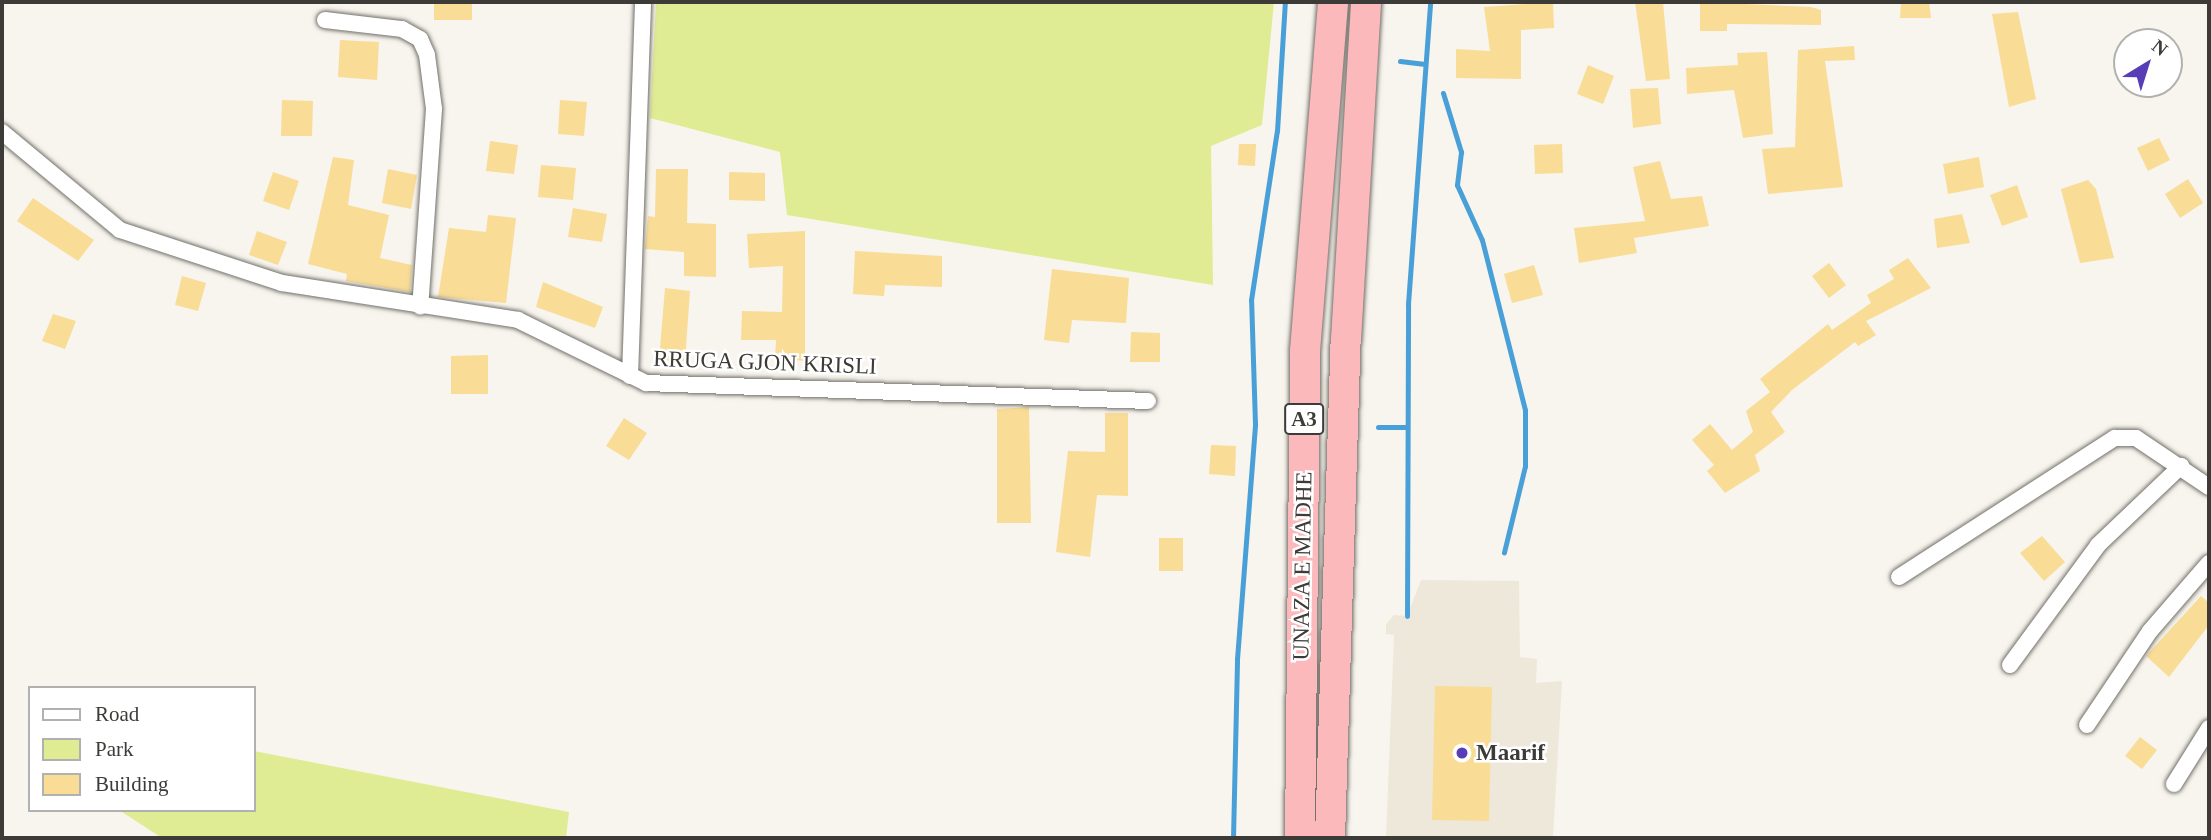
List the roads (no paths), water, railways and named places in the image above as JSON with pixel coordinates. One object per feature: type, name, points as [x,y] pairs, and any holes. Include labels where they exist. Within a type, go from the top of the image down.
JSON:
[{"type":"highway","name":"UNAZA E MADHE","points":[[1300,838],[1305,351],[1334,2]]},
{"type":"highway","name":"UNAZA E MADHE","points":[[1329,838],[1346,340],[1366,2]]},
{"type":"street","name":"RRUGA GJON KRISLI","points":[[643,2],[630,376],[689,387],[1148,401]]},
{"type":"street","points":[[324,20],[402,29],[420,39],[427,55],[434,108],[420,307]]},
{"type":"street","points":[[2,132],[120,230],[282,283],[540,327],[630,376]]},
{"type":"street","points":[[1899,577],[2115,438],[2136,438],[2209,487]]},
{"type":"street","points":[[2010,666],[2098,545],[2181,466]]},
{"type":"street","points":[[2087,725],[2128,660],[2209,564]]},
{"type":"street","points":[[2174,784],[2209,728]]},
{"type":"waterway","points":[[1233,838],[1237,659],[1255,424],[1251,300],[1277,131],[1285,2]]},
{"type":"waterway","points":[[1407,616],[1408,304],[1430,2]]},
{"type":"waterway","points":[[1400,61],[1423,64]]},
{"type":"waterway","points":[[1443,93],[1461,152],[1457,185],[1482,240],[1525,410],[1525,466],[1504,552]]},
{"type":"waterway","points":[[1378,427],[1406,427]]},
{"type":"place","name":"Maarif","points":[[1462,753]]}]
